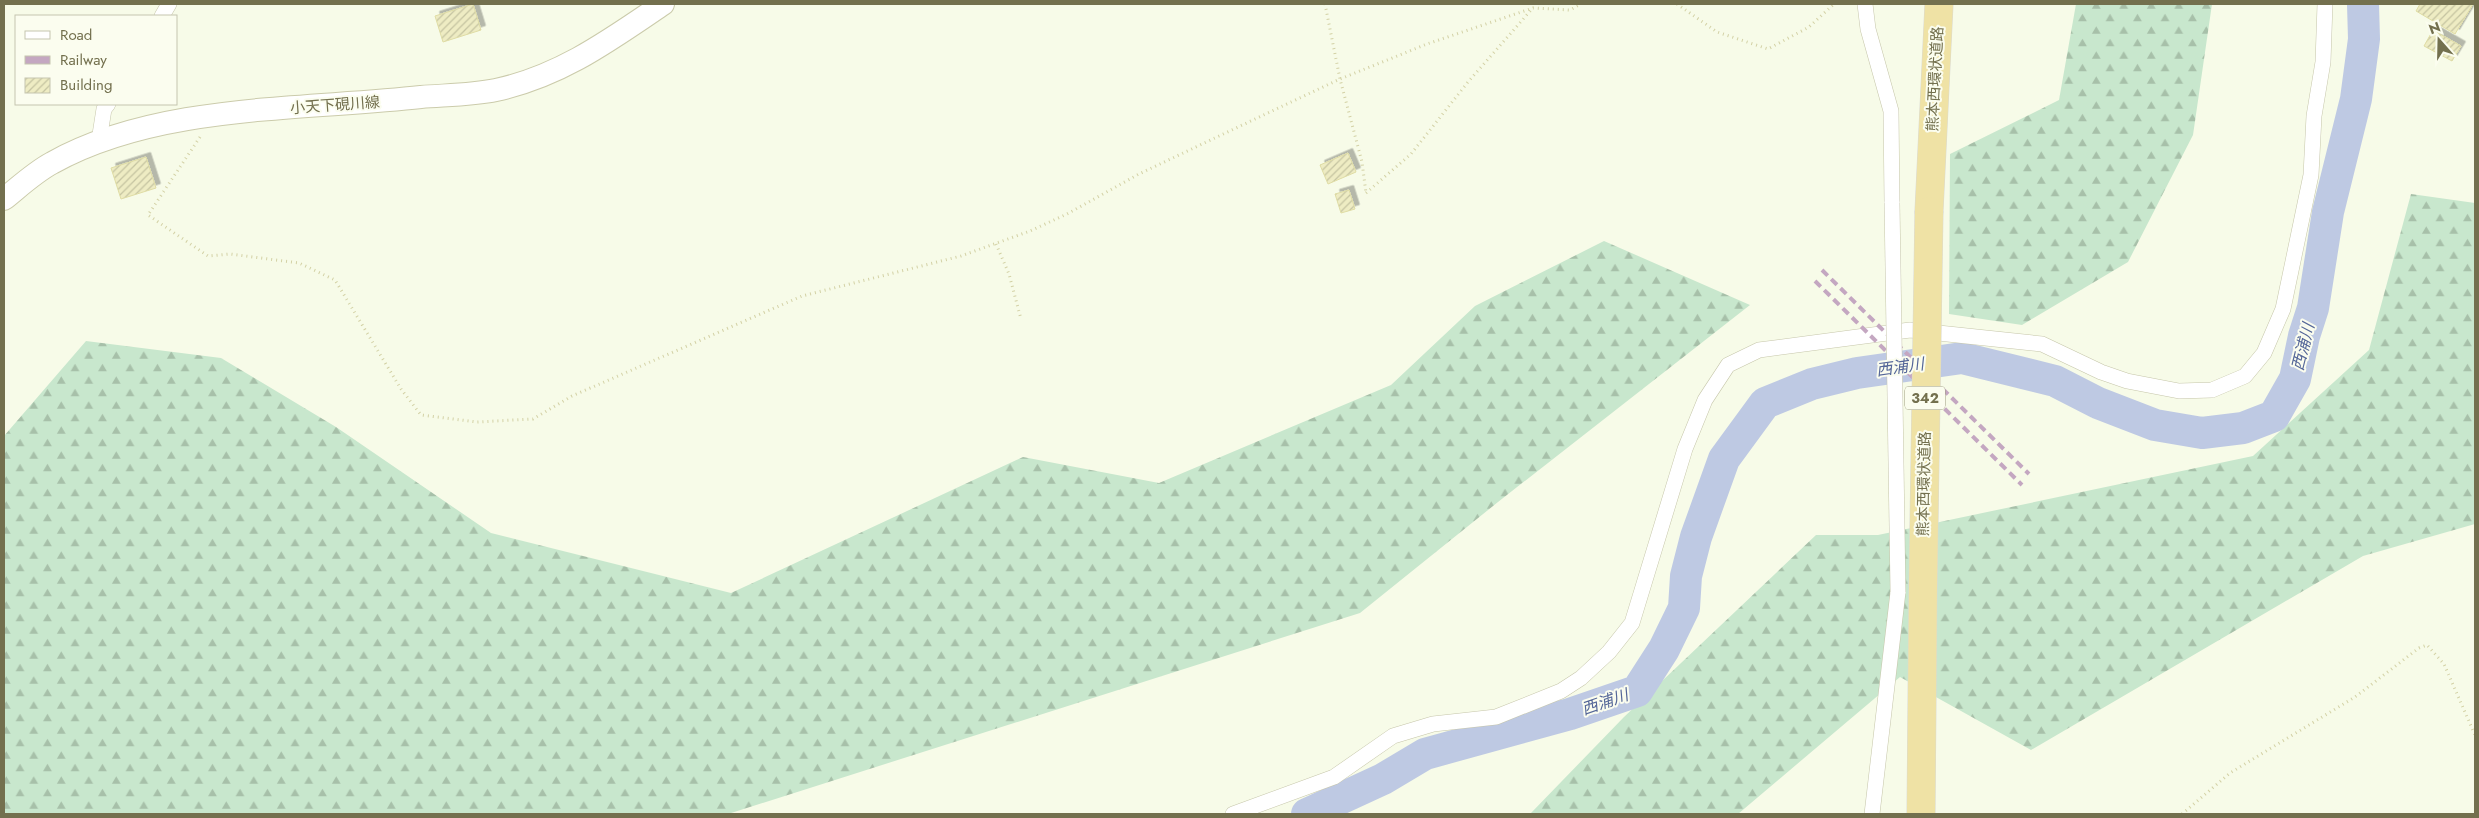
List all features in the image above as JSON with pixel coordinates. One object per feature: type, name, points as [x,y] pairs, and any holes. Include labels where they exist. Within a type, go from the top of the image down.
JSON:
[{"type":"highway","name":"熊本西環状道路","points":[[1921,814],[1911,589],[1939,4]]},
{"type":"main road","name":"小天下硯川線","points":[[4,198],[52,163],[99,141],[142,129],[216,114],[351,105],[496,90],[554,71],[600,48],[663,4]]},
{"type":"street","points":[[163,15],[169,4]]},
{"type":"street","points":[[1865,4],[1868,29],[1891,110],[1892,203],[1911,589],[1872,814]]},
{"type":"street","points":[[1233,814],[1334,777],[1394,736],[1433,724],[1496,717],[1561,691],[1581,678],[1609,652],[1632,622],[1686,449],[1705,400],[1728,365],[1759,350],[1910,330],[2042,344],[2101,372],[2127,381],[2179,391],[2212,390],[2246,376],[2264,353],[2283,309],[2311,175],[2314,116],[2323,62],[2324,4]]},
{"type":"street","points":[[99,141],[104,109],[107,105]]},
{"type":"path","points":[[1325,4],[1340,79],[1362,162],[1366,193],[1411,154],[1468,82],[1533,8]]},
{"type":"path","points":[[216,114],[148,215],[208,256],[230,254],[299,264],[335,280],[401,389],[421,415],[477,422],[533,419],[572,396],[802,296],[961,256],[996,244],[1067,214],[1139,174],[1340,79],[1427,44],[1533,8],[1570,10],[1581,4]]},
{"type":"path","points":[[1677,4],[1717,32],[1768,49],[1809,27],[1834,4]]},
{"type":"path","points":[[996,244],[1009,274],[1021,319]]},
{"type":"path","points":[[2182,814],[2230,773],[2355,697],[2418,648],[2427,645],[2444,664],[2475,735]]},
{"type":"green space","points":[[2076,4],[2212,4],[2193,135],[2128,262],[2022,325],[1949,314],[1950,154],[2059,100]]},
{"type":"green space","points":[[2411,194],[2475,203],[2475,524],[2363,556],[2031,750],[1900,677],[1738,814],[1530,814],[1624,717],[1816,535],[1878,535],[2253,456],[2369,350]]},
{"type":"green space","points":[[1604,241],[1750,305],[1498,502],[1360,613],[728,814],[4,814],[4,436],[86,341],[221,358],[336,427],[491,533],[731,593],[1023,457],[1159,483],[1391,385],[1475,306]]},
{"type":"building","points":[[473,4],[481,30],[443,42],[435,16]]},
{"type":"building","points":[[2420,4],[2473,4],[2455,34],[2416,11]]},
{"type":"building","points":[[2433,30],[2461,46],[2452,61],[2424,46]]},
{"type":"building","points":[[1348,153],[1356,172],[1328,184],[1320,165]]},
{"type":"building","points":[[146,157],[156,188],[121,199],[111,168]]},
{"type":"building","points":[[1349,190],[1355,209],[1341,213],[1335,194]]},
{"type":"waterway","name":"西浦川","points":[[1307,814],[1383,779],[1425,754],[1570,714],[1637,691],[1664,649],[1684,608],[1686,576],[1696,537],[1724,459],[1765,403],[1812,384],[1857,373],[1962,358],[2055,381],[2098,403],[2155,425],[2202,433],[2243,428],[2274,416],[2295,379],[2304,336],[2313,308],[2328,212],[2356,99],[2364,39],[2363,4]]},
{"type":"railway","points":[[1822,270],[2029,474]]},
{"type":"railway","points":[[1815,281],[2022,485]]}]
